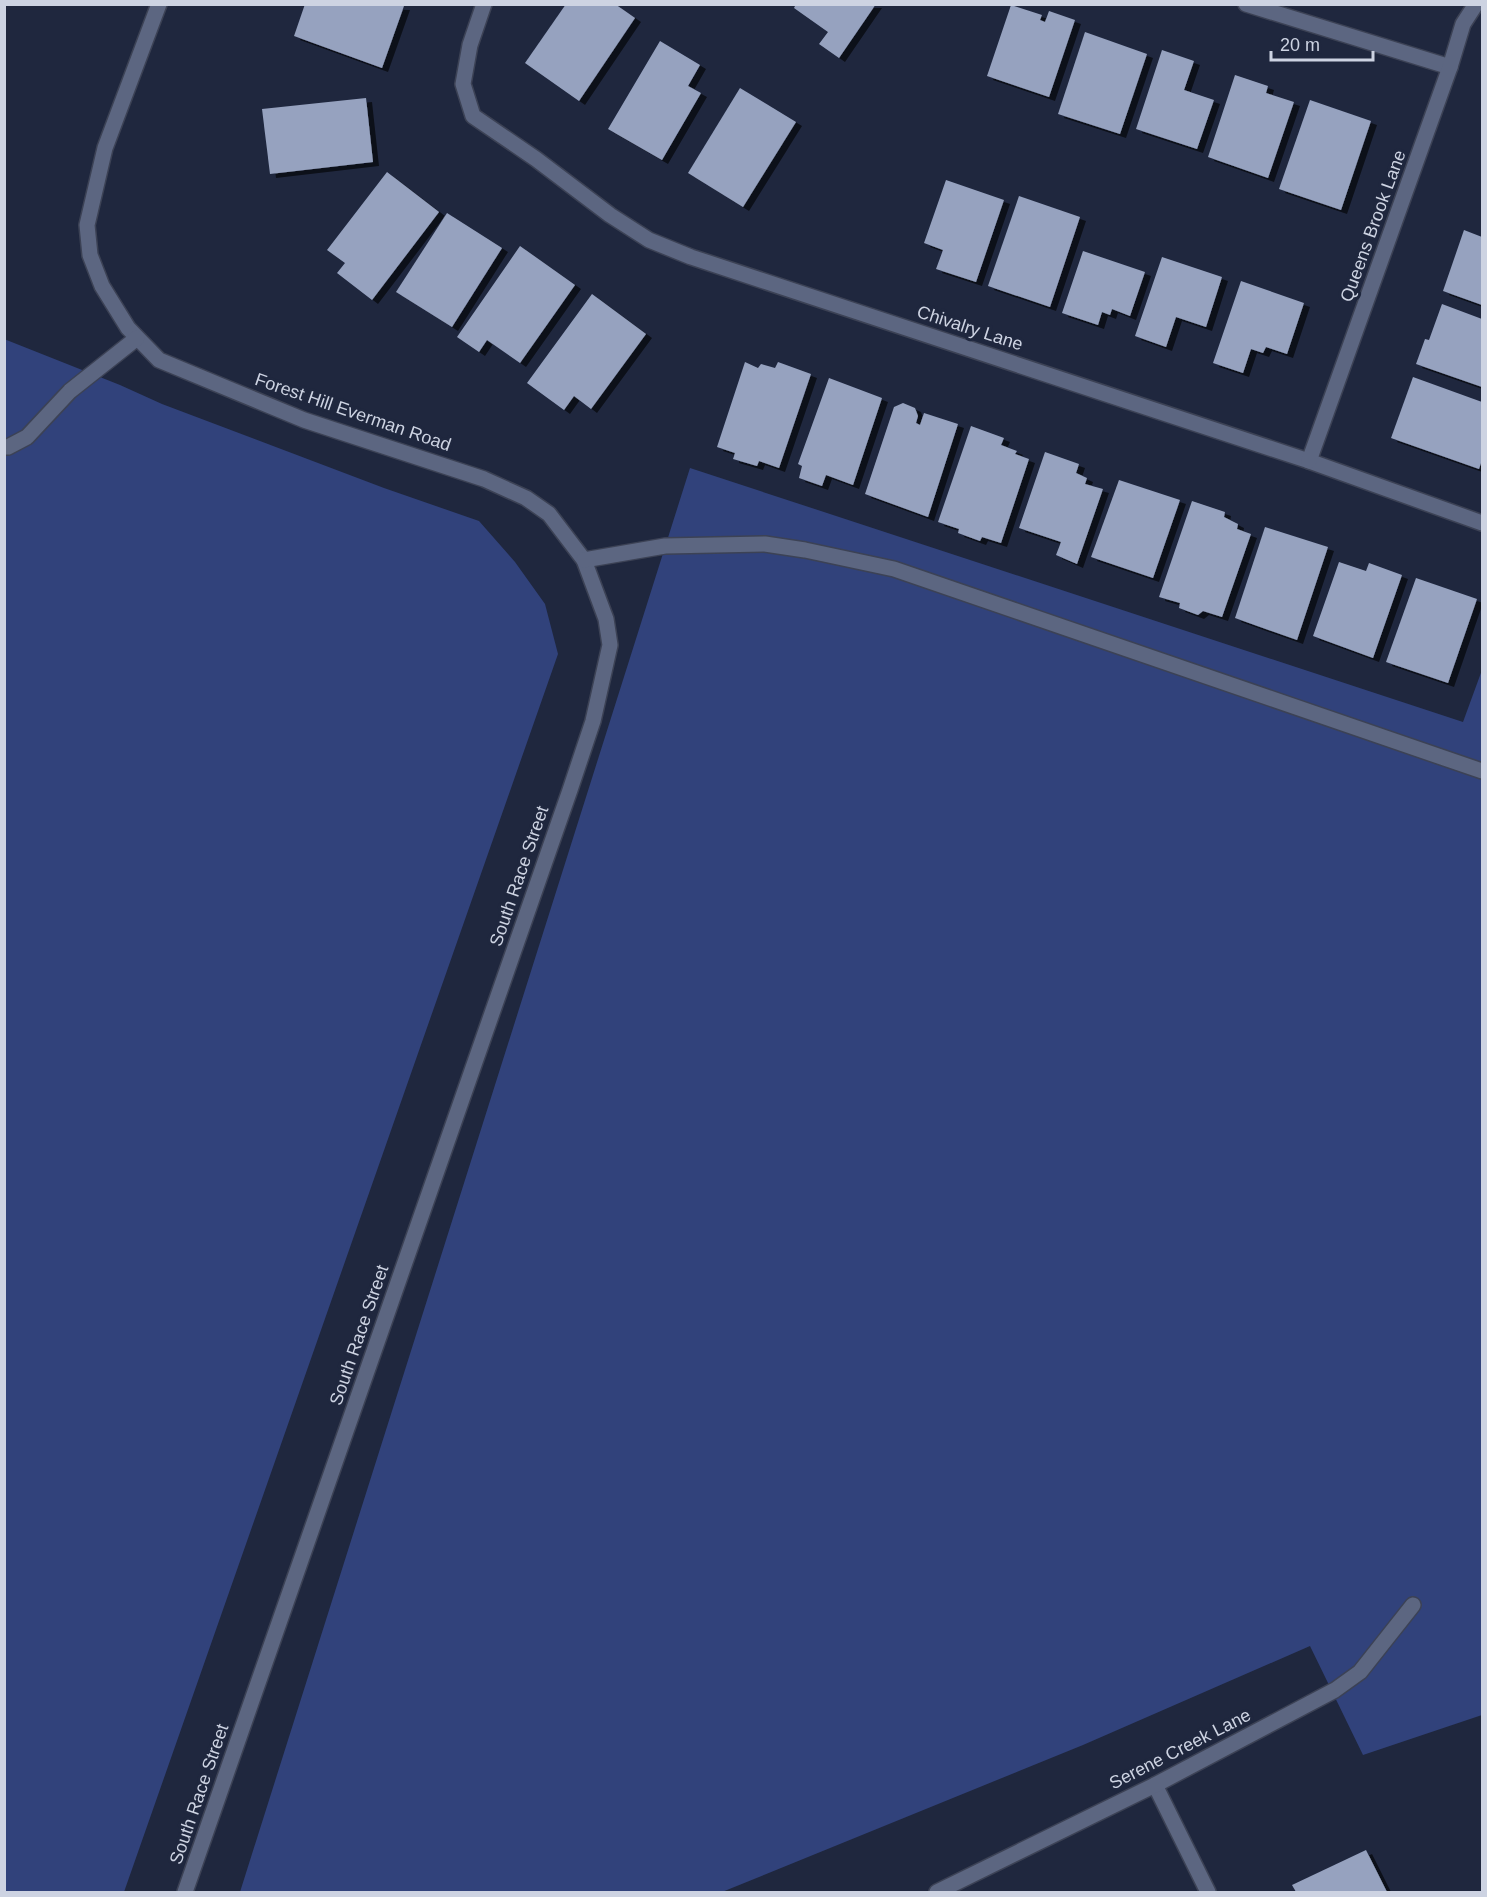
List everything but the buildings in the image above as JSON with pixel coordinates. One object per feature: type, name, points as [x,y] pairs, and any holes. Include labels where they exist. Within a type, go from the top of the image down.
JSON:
[{"type":"street","name":"Forest Hill Everman Road","points":[[159,4],[105,148],[87,225],[90,255],[102,286],[128,328],[159,360],[284,411],[484,479],[526,498],[549,514],[584,560],[606,619],[610,645],[593,721],[570,790]]},
{"type":"street","name":"Chivalry Lane","points":[[484,4],[470,45],[463,84],[473,116],[536,159],[609,215],[650,240],[691,257],[1309,462],[1482,523]]},
{"type":"street","points":[[1246,4],[1450,67]]},
{"type":"street","name":"Queens Brook Lane","points":[[1309,462],[1450,67],[1463,24],[1476,4]]},
{"type":"street","points":[[4,447],[27,437],[70,391],[137,338]]},
{"type":"street","points":[[584,560],[665,546],[765,544],[894,569],[1482,771]]},
{"type":"street","name":"South Race Street","points":[[185,1893],[570,790]]},
{"type":"street","name":"Serene Creek Lane","points":[[937,1893],[1155,1785],[1335,1690],[1360,1672],[1413,1605]]},
{"type":"street","points":[[1155,1785],[1208,1893]]},
{"type":"shaded area","points":[[4,339],[162,404],[384,488],[479,521],[515,562],[545,604],[558,654],[124,1892],[5,1892]]},
{"type":"shaded area","points":[[690,468],[1463,722],[1482,670],[1482,1715],[1363,1755],[1310,1646],[1083,1745],[722,1892],[240,1892]]}]
